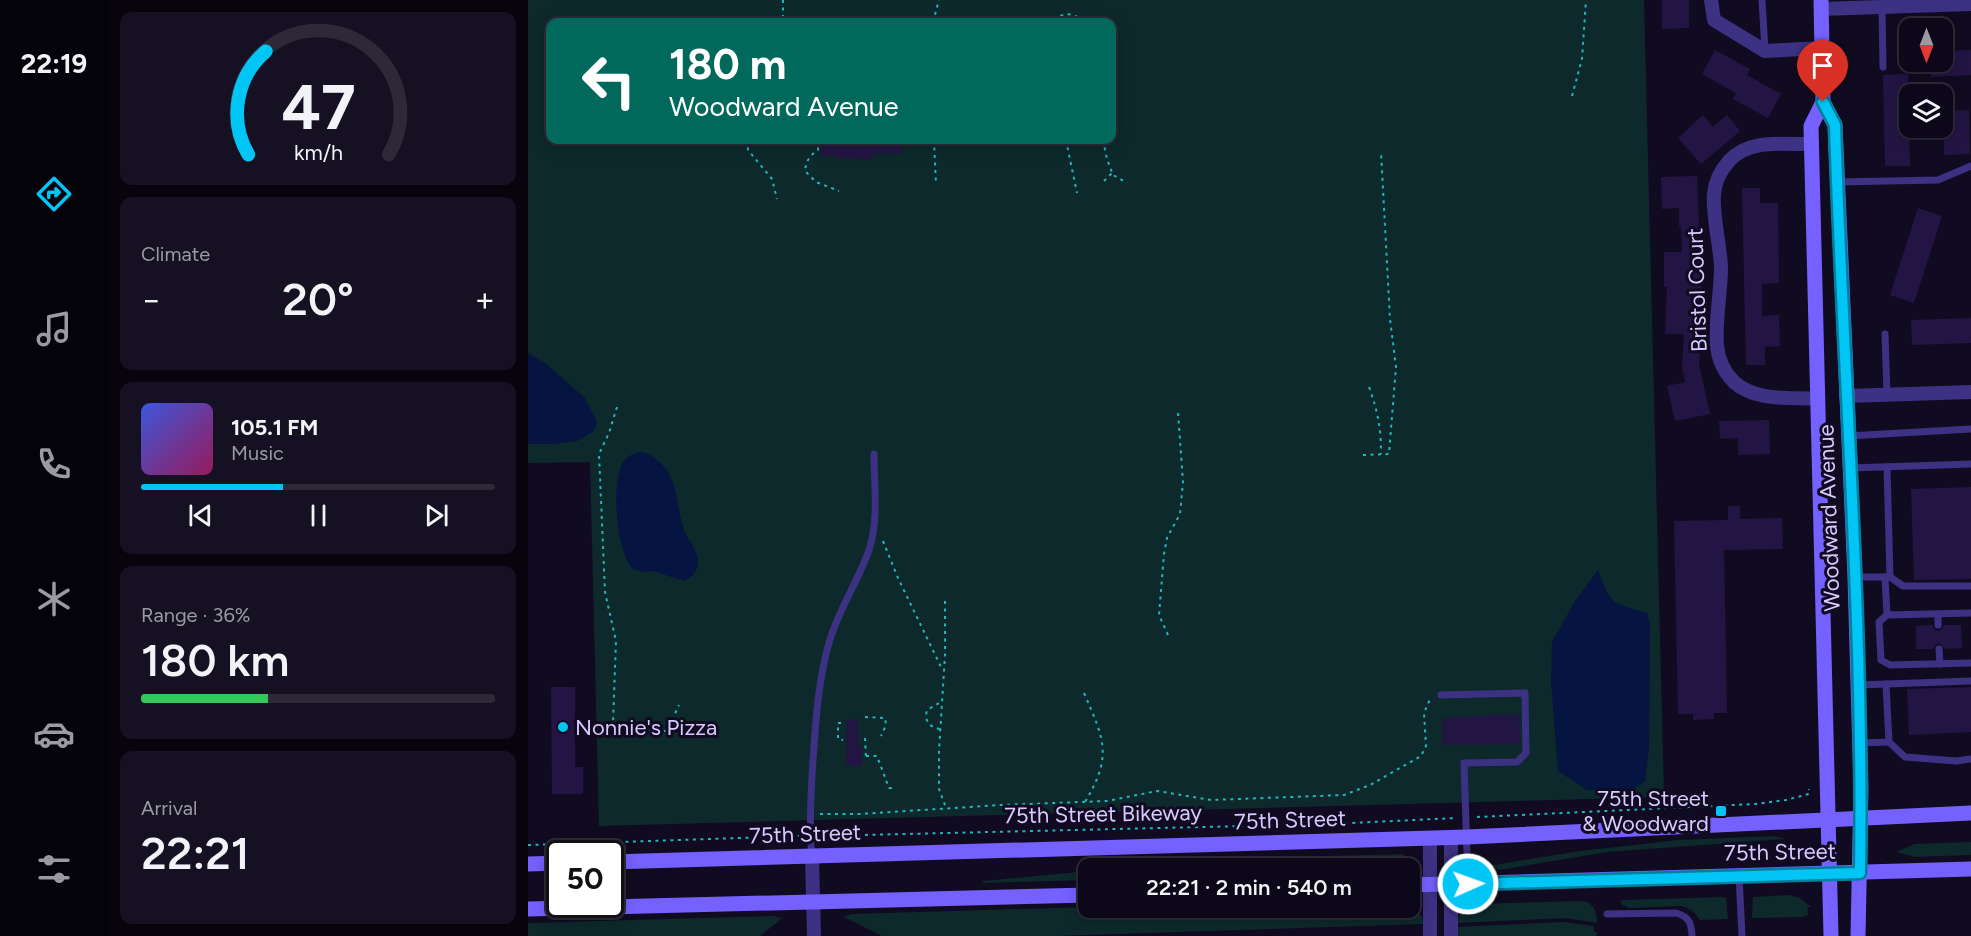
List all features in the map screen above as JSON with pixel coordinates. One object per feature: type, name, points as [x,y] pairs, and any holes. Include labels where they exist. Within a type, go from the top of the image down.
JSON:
[{"type":"main road","name":"Woodward Avenue","points":[[1821,4],[1823,102],[1811,126],[1831,936]]},
{"type":"main road","name":"Woodward Avenue","points":[[1823,102],[1835,125],[1855,577],[1860,818],[1858,936]]},
{"type":"main road","name":"75th Street","points":[[624,862],[1467,837],[1971,813]]},
{"type":"main road","points":[[528,864],[546,863]]},
{"type":"main road","name":"75th Street","points":[[1420,885],[1971,869]]},
{"type":"main road","points":[[528,909],[1078,894]]},
{"type":"street","points":[[1711,0],[1714,20],[1765,51],[1823,48]]},
{"type":"street","points":[[1821,4],[1882,7],[1971,4]]},
{"type":"street","name":"Bristol Court","points":[[1812,144],[1755,146],[1731,159],[1722,169],[1714,195],[1721,268],[1717,345],[1725,371],[1745,390],[1764,396],[1818,399]]},
{"type":"street","points":[[1846,396],[1971,392]]},
{"type":"street","points":[[1451,837],[1451,936]]},
{"type":"street","points":[[1430,838],[1430,936]]},
{"type":"street","points":[[812,856],[814,936]]},
{"type":"lane","points":[[1761,0],[1765,51]]},
{"type":"lane","points":[[1882,7],[1883,68]]},
{"type":"lane","points":[[1837,182],[1938,180],[1971,166]]},
{"type":"lane","points":[[1885,334],[1887,395]]},
{"type":"lane","points":[[1848,436],[1971,429]]},
{"type":"lane","points":[[812,856],[811,814],[816,712],[821,678],[833,631],[858,579],[869,548],[873,526],[874,454]]},
{"type":"lane","points":[[1850,468],[1971,464]]},
{"type":"lane","points":[[1887,467],[1887,615]]},
{"type":"lane","points":[[1855,577],[1888,577],[1903,586],[1971,586]]},
{"type":"lane","points":[[1971,613],[1887,615],[1879,622],[1881,660],[1890,665],[1971,663]]},
{"type":"lane","points":[[1938,614],[1938,625]]},
{"type":"lane","points":[[1939,649],[1940,664]]},
{"type":"lane","points":[[1858,685],[1971,681]]},
{"type":"lane","points":[[1886,684],[1889,742],[1905,757],[1956,761],[1971,759]]},
{"type":"lane","points":[[1441,695],[1525,693],[1526,753],[1517,762],[1464,763],[1468,884]]},
{"type":"lane","points":[[1859,743],[1889,742]]},
{"type":"lane","points":[[1739,876],[1742,936]]},
{"type":"lane","points":[[1607,914],[1676,913],[1686,916],[1690,922],[1691,936]]},
{"type":"path","points":[[783,0],[783,18]]},
{"type":"path","points":[[934,18],[939,0]]},
{"type":"path","points":[[1572,96],[1582,59],[1586,0]]},
{"type":"path","points":[[1059,18],[1072,14],[1079,18]]},
{"type":"path","points":[[747,144],[748,150],[772,178],[777,199]]},
{"type":"path","points":[[818,144],[818,150],[806,162],[805,171],[816,182],[839,191]]},
{"type":"path","points":[[934,144],[936,185]]},
{"type":"path","points":[[1067,144],[1077,193]]},
{"type":"path","points":[[1104,144],[1113,176],[1127,183]]},
{"type":"path","points":[[1364,455],[1389,454],[1396,367],[1390,320],[1381,152]]},
{"type":"path","points":[[1104,181],[1112,173]]},
{"type":"path","points":[[1369,387],[1379,415],[1381,454]]},
{"type":"path","points":[[616,407],[609,433],[599,454],[605,592],[616,641],[613,723],[622,731],[667,731],[679,705]]},
{"type":"path","points":[[1168,635],[1159,615],[1167,538],[1180,514],[1184,483],[1178,412]]},
{"type":"path","points":[[873,526],[882,539],[898,578],[943,670]]},
{"type":"path","points":[[945,602],[939,789],[946,808]]},
{"type":"path","points":[[1084,693],[1100,729],[1103,746],[1103,763],[1095,785],[1085,802]]},
{"type":"path","points":[[811,814],[859,814],[1107,801],[1157,791],[1211,800],[1344,795],[1370,785],[1421,756],[1426,746],[1424,713],[1430,699],[1441,695]]},
{"type":"path","points":[[940,729],[930,726],[926,722],[926,716],[927,710],[941,702]]},
{"type":"path","points":[[865,717],[885,718],[886,725],[881,736]]},
{"type":"path","points":[[841,723],[838,723],[838,739],[843,740]]},
{"type":"path","points":[[865,738],[866,757],[877,756],[889,788],[892,788]]},
{"type":"path","points":[[1482,817],[1755,804],[1809,794],[1809,789]]},
{"type":"path","name":"75th Street Bikeway","points":[[826,836],[1329,824],[1453,818]]},
{"type":"path","points":[[528,845],[796,837]]},
{"type":"green space","points":[[528,0],[1644,0],[1664,797],[599,826],[590,462],[528,463]]},
{"type":"green space","points":[[1774,836],[1785,839],[1607,852],[1499,870],[1493,867],[1580,851],[1678,840]]},
{"type":"green space","points":[[1971,842],[1971,855],[1915,857],[1896,852],[1915,844]]},
{"type":"green space","points":[[1404,854],[1404,858],[1255,858]]},
{"type":"green space","points":[[1078,872],[1078,880],[983,883],[983,881]]},
{"type":"green space","points":[[1789,895],[1800,898],[1811,907],[1807,907],[1808,915],[1752,918],[1753,897]]},
{"type":"green space","points":[[1724,897],[1728,919],[1700,920],[1692,911],[1680,906],[1629,908],[1621,904],[1624,900]]},
{"type":"green space","points":[[1582,901],[1594,908],[1597,923],[1565,918],[1457,923],[1461,912],[1471,904]]},
{"type":"green space","points":[[1078,907],[1078,918],[1420,918],[1420,914],[1423,924],[1056,936],[882,936],[844,917],[852,914]]},
{"type":"green space","points":[[774,916],[784,919],[760,936],[528,936],[528,923]]},
{"type":"green space","points":[[1564,922],[1594,926],[1597,936],[1458,936],[1457,927]]},
{"type":"water","points":[[528,353],[546,364],[584,397],[597,421],[594,431],[577,441],[528,444]]},
{"type":"water","points":[[639,452],[646,453],[664,466],[673,483],[681,521],[698,559],[695,572],[684,581],[653,571],[642,572],[633,569],[627,560],[617,519],[618,476],[624,461]]},
{"type":"water","points":[[1598,570],[1610,597],[1619,604],[1647,613],[1650,625],[1649,748],[1645,782],[1628,791],[1587,790],[1558,771],[1551,681],[1552,642],[1575,601]]},
{"type":"building","points":[[1662,0],[1689,0],[1689,28],[1662,29]]},
{"type":"building","points":[[1715,50],[1750,69],[1747,75],[1781,94],[1768,118],[1733,99],[1736,93],[1702,74]]},
{"type":"building","points":[[1971,50],[1971,75],[1931,77],[1931,72],[1953,72],[1953,51]]},
{"type":"building","points":[[1908,74],[1908,84],[1899,84],[1899,138],[1909,138],[1910,166],[1885,166],[1883,75]]},
{"type":"building","points":[[1969,110],[1970,154],[1944,155],[1944,138],[1953,138],[1953,111]]},
{"type":"building","points":[[1703,115],[1713,127],[1727,115],[1740,131],[1701,164],[1678,138]]},
{"type":"building","points":[[821,144],[902,144],[902,153],[873,154],[873,159],[836,158],[836,155],[821,156]]},
{"type":"building","points":[[1697,176],[1702,303],[1699,364],[1710,414],[1675,421],[1667,386],[1685,382],[1682,367],[1684,334],[1665,334],[1667,287],[1664,287],[1664,252],[1682,252],[1681,226],[1679,226],[1679,208],[1662,209],[1661,177]]},
{"type":"building","points":[[1742,188],[1760,188],[1760,203],[1778,203],[1779,283],[1762,284],[1762,316],[1779,315],[1780,346],[1765,347],[1765,365],[1746,365]]},
{"type":"building","points":[[1918,208],[1942,216],[1914,303],[1890,295]]},
{"type":"building","points":[[1971,318],[1971,343],[1912,345],[1911,320]]},
{"type":"building","points":[[1769,420],[1770,454],[1738,455],[1738,438],[1720,439],[1719,421]]},
{"type":"building","points":[[1971,487],[1971,579],[1914,580],[1911,489]]},
{"type":"building","points":[[1728,506],[1740,506],[1740,519],[1782,518],[1783,549],[1724,550],[1727,713],[1714,713],[1714,719],[1693,720],[1693,714],[1678,714],[1674,521],[1728,520]]},
{"type":"building","points":[[1932,625],[1935,630],[1939,631],[1944,625],[1961,625],[1962,648],[1945,649],[1939,643],[1933,649],[1916,649],[1916,626]]},
{"type":"building","name":"Nonnie's Pizza","points":[[551,687],[575,687],[575,767],[583,767],[583,794],[552,794]]},
{"type":"building","points":[[1971,687],[1971,732],[1909,735],[1907,689]]},
{"type":"building","points":[[1519,714],[1520,744],[1443,745],[1443,718]]},
{"type":"building","points":[[858,719],[862,766],[846,765],[847,720]]},
{"type":"place","name":"Nonnie's Pizza","points":[[563,727]]},
{"type":"place","name":"75th Street & Woodward","points":[[1721,811]]},
{"type":"route","points":[[1468,884],[1860,873],[1861,788],[1855,577],[1835,125],[1823,102]]}]
